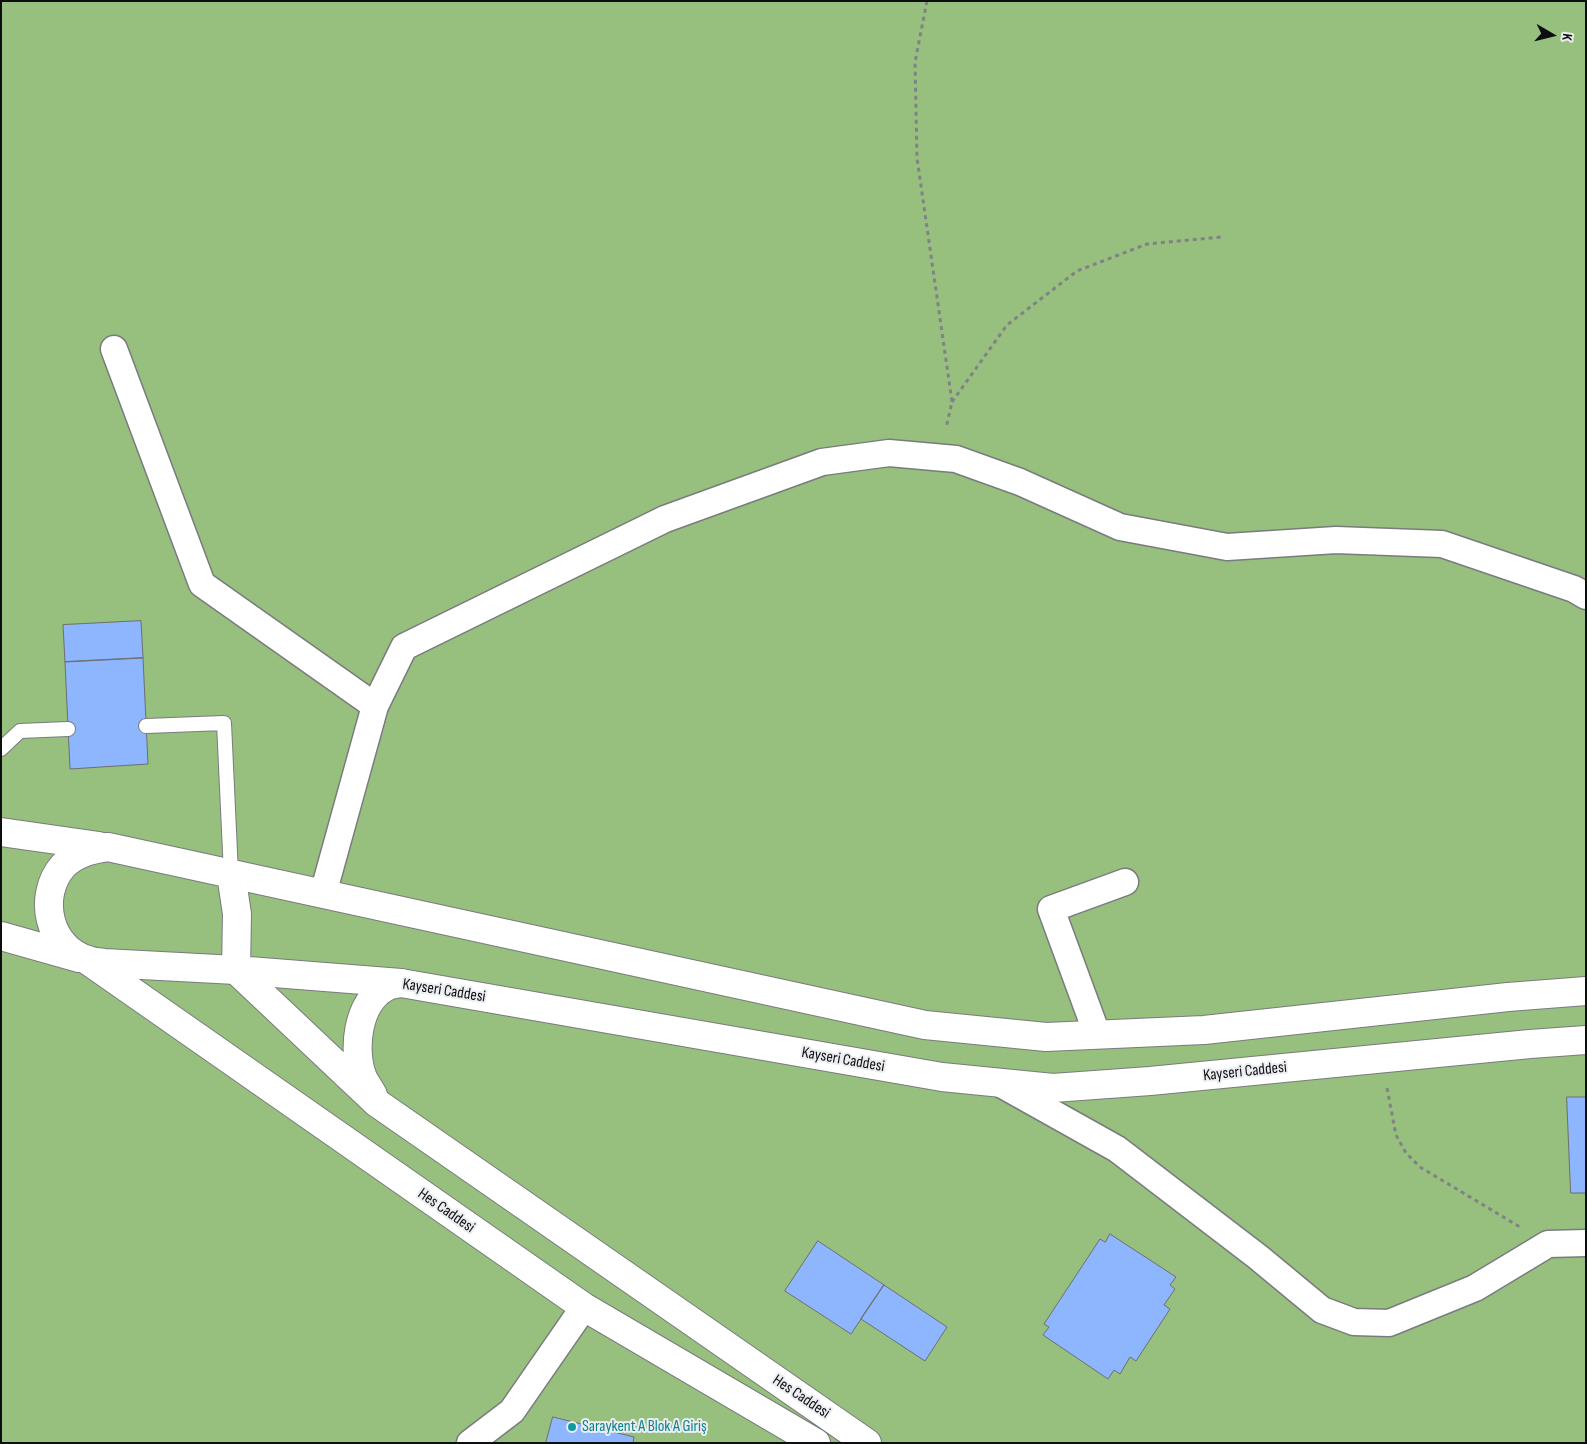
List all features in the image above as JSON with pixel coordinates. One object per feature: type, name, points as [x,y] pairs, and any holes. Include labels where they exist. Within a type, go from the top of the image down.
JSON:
[{"type":"main road","points":[[1,832],[116,849],[925,1025],[1046,1037],[1204,1030],[1508,997],[1586,991]]},
{"type":"main road","name":"Hes Caddesi","points":[[116,849],[92,849],[76,855],[54,879],[49,894],[48,911],[60,941],[73,952],[96,961],[584,1307],[816,1443]]},
{"type":"main road","points":[[231,874],[237,914],[236,970]]},
{"type":"main road","name":"Kayseri Caddesi","points":[[1,936],[50,951],[96,961],[400,983],[942,1077],[1053,1088],[1150,1082],[1586,1040]]},
{"type":"main road","name":"Hes Caddesi","points":[[236,970],[377,1103],[867,1443]]},
{"type":"main road","points":[[377,1103],[363,1076],[358,1047],[359,1028],[365,1010],[373,997],[386,987],[400,983]]},
{"type":"street","points":[[114,349],[202,584],[375,706]]},
{"type":"street","points":[[323,894],[375,706],[404,648],[665,520],[822,462],[889,452],[956,459],[1020,482],[1120,528],[1227,547],[1336,540],[1442,544],[1574,589],[1586,596]]},
{"type":"street","points":[[1097,1034],[1051,909],[1125,882]]},
{"type":"street","points":[[999,1082],[1117,1149],[1258,1257],[1322,1310],[1354,1322],[1389,1323],[1475,1288],[1548,1244],[1586,1243]]},
{"type":"street","points":[[470,1443],[512,1411],[584,1307]]},
{"type":"street","points":[[505,1443],[512,1411]]},
{"type":"lane","points":[[146,726],[224,724],[231,874]]},
{"type":"lane","points":[[1,749],[20,731],[68,729]]},
{"type":"path","points":[[927,1],[915,62],[917,158],[952,402],[1007,325],[1077,271],[1147,244],[1221,237]]},
{"type":"path","points":[[1381,1059],[1396,1135],[1406,1153],[1420,1167],[1548,1244]]},
{"type":"green space","points":[[1,1],[1586,1],[1586,1443],[1,1443]]},
{"type":"building","points":[[141,621],[143,658],[65,662],[63,625]]},
{"type":"building","points":[[143,658],[148,764],[70,769],[65,662]]},
{"type":"building","points":[[1567,1097],[1586,1097],[1586,1193],[1571,1193]]},
{"type":"building","points":[[1110,1234],[1176,1277],[1170,1285],[1175,1289],[1164,1305],[1170,1309],[1136,1361],[1130,1357],[1120,1374],[1114,1370],[1108,1379],[1043,1335],[1049,1327],[1044,1324],[1100,1239],[1105,1242]]},
{"type":"building","points":[[818,1241],[884,1285],[851,1334],[785,1291]]},
{"type":"building","points":[[884,1285],[947,1327],[925,1361],[861,1319]]},
{"type":"building","name":"Saraykent A Blok A Giriş","points":[[553,1417],[634,1437],[633,1443],[546,1443]]},
{"type":"place","name":"Saraykent A Blok A Giriş","points":[[572,1427]]}]
